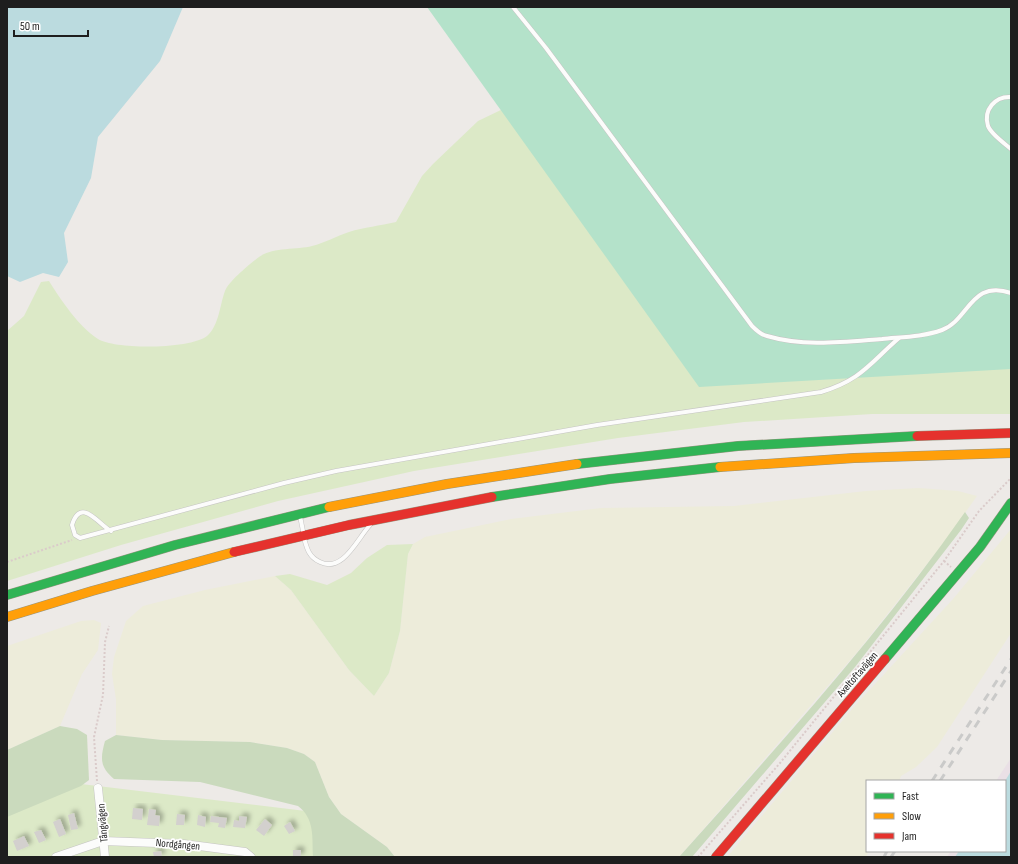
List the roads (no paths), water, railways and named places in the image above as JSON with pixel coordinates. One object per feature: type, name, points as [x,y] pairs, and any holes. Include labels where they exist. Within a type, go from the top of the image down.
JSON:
[{"type":"main road","points":[[7,595],[90,569],[199,538],[299,514],[456,483],[577,464],[698,449],[832,438],[1011,433]]},
{"type":"main road","points":[[7,616],[93,589],[202,558],[303,534],[442,505],[576,484],[698,469],[833,458],[1011,453]]},
{"type":"main road","name":"Axeltoftavägen","points":[[716,857],[959,573],[980,547],[1011,503]]},
{"type":"street","name":"Tångvägen","points":[[98,788],[105,857]]},
{"type":"street","points":[[56,857],[103,841]]},
{"type":"street","name":"Nordgången","points":[[103,841],[184,844],[244,852],[251,857]]},
{"type":"lane","points":[[513,7],[546,48],[752,326],[765,336],[806,343],[899,338],[925,335],[942,330],[951,325],[977,296],[988,292],[1010,291]]},
{"type":"lane","points":[[1011,96],[1004,96],[992,103],[987,114],[989,127],[1011,149]]},
{"type":"lane","points":[[111,531],[104,528],[90,513],[82,512],[74,518],[72,525],[75,535],[80,538],[111,531],[284,483],[336,472],[597,425],[821,392],[852,380],[867,369],[899,338]]},
{"type":"lane","points":[[299,514],[307,551],[312,558],[322,563],[334,564],[342,561],[362,534],[378,518]]},
{"type":"water","points":[[7,7],[183,7],[160,61],[98,137],[91,178],[64,233],[68,262],[59,277],[43,273],[20,282],[7,276]]},
{"type":"water","points":[[1011,771],[1011,857],[955,857],[958,852],[1006,852],[1006,780]]},
{"type":"railway","points":[[933,780],[1011,659]]},
{"type":"railway","points":[[941,780],[1011,671]]},
{"type":"railway","points":[[884,857],[886,852]]},
{"type":"railway","points":[[891,857],[894,852]]}]
